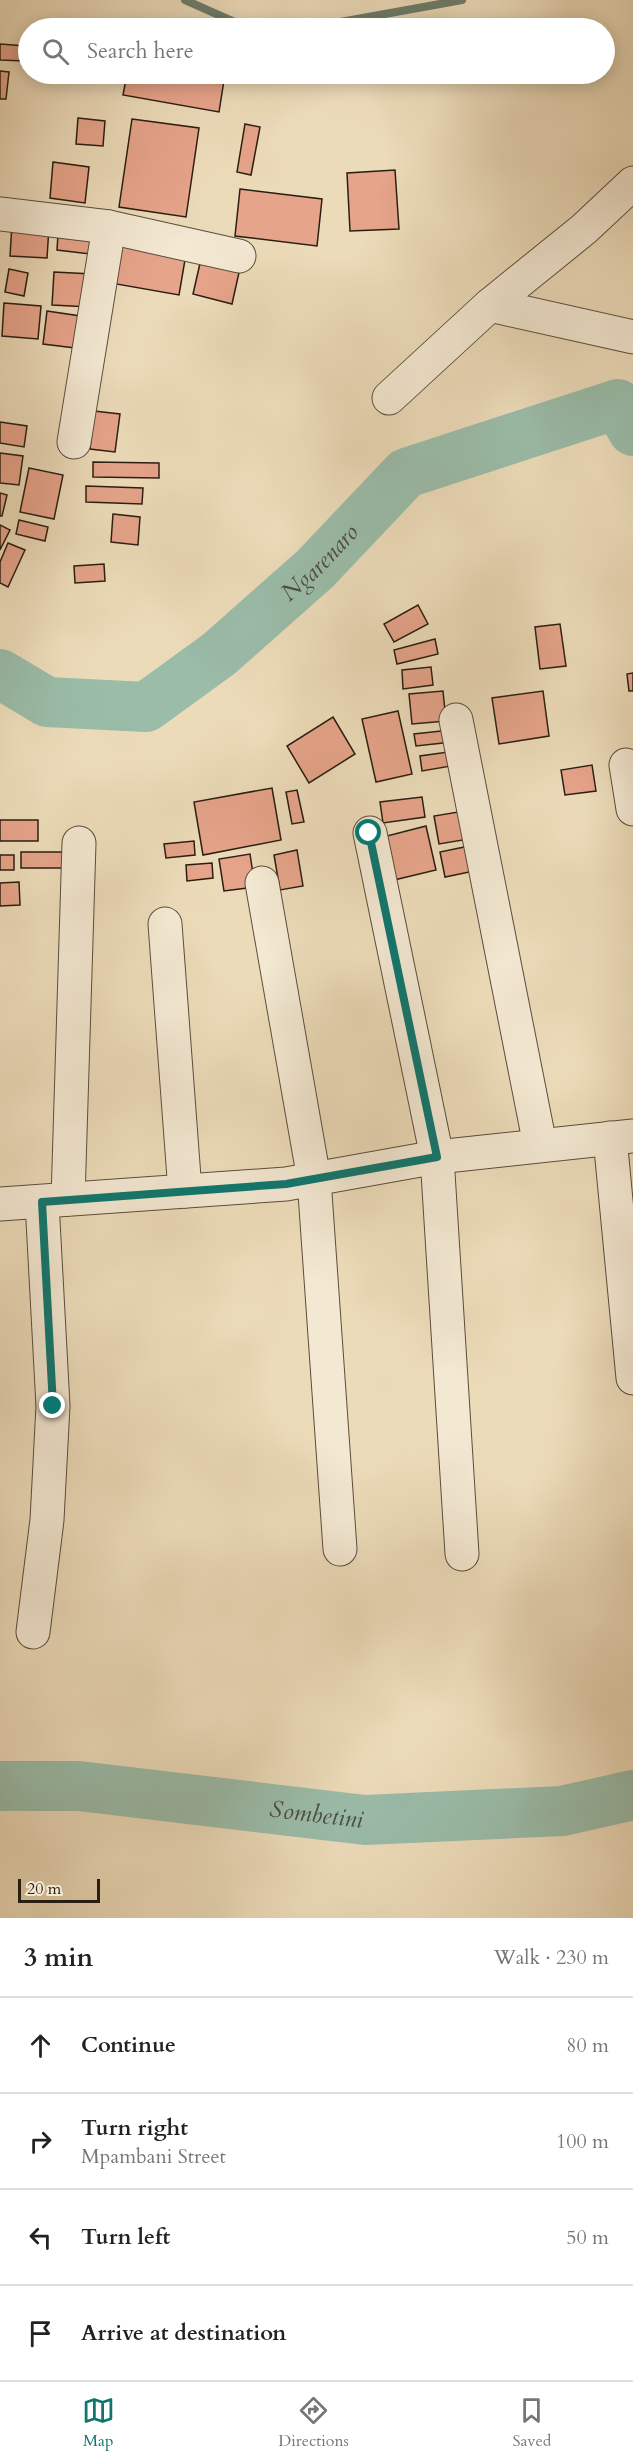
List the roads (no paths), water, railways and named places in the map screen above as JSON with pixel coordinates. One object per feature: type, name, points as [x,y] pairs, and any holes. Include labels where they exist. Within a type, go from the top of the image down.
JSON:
[{"type":"street","points":[[389,398],[490,305],[584,229],[633,183]]},
{"type":"street","points":[[1,222],[109,227],[239,256]]},
{"type":"street","points":[[74,442],[109,227]]},
{"type":"street","points":[[490,305],[633,337]]},
{"type":"street","points":[[456,720],[540,1145]]},
{"type":"street","points":[[626,765],[633,809]]},
{"type":"street","points":[[369,833],[437,1157],[462,1554]]},
{"type":"street","points":[[33,1632],[48,1520],[53,1406],[55,1200],[79,843]]},
{"type":"street","points":[[262,883],[314,1179],[340,1548]]},
{"type":"street","points":[[165,924],[185,1191]]},
{"type":"street","points":[[0,1204],[286,1184],[437,1157],[621,1137],[633,1378]]},
{"type":"waterway","points":[[185,0],[226,18]]},
{"type":"waterway","points":[[362,18],[462,0]]},
{"type":"waterway","name":"Ngarenaro","points":[[0,674],[47,702],[146,707],[219,654],[315,569],[406,473],[618,404],[633,431]]},
{"type":"waterway","name":"Sombetini","points":[[0,1786],[79,1786],[365,1820],[562,1811],[633,1795]]}]
